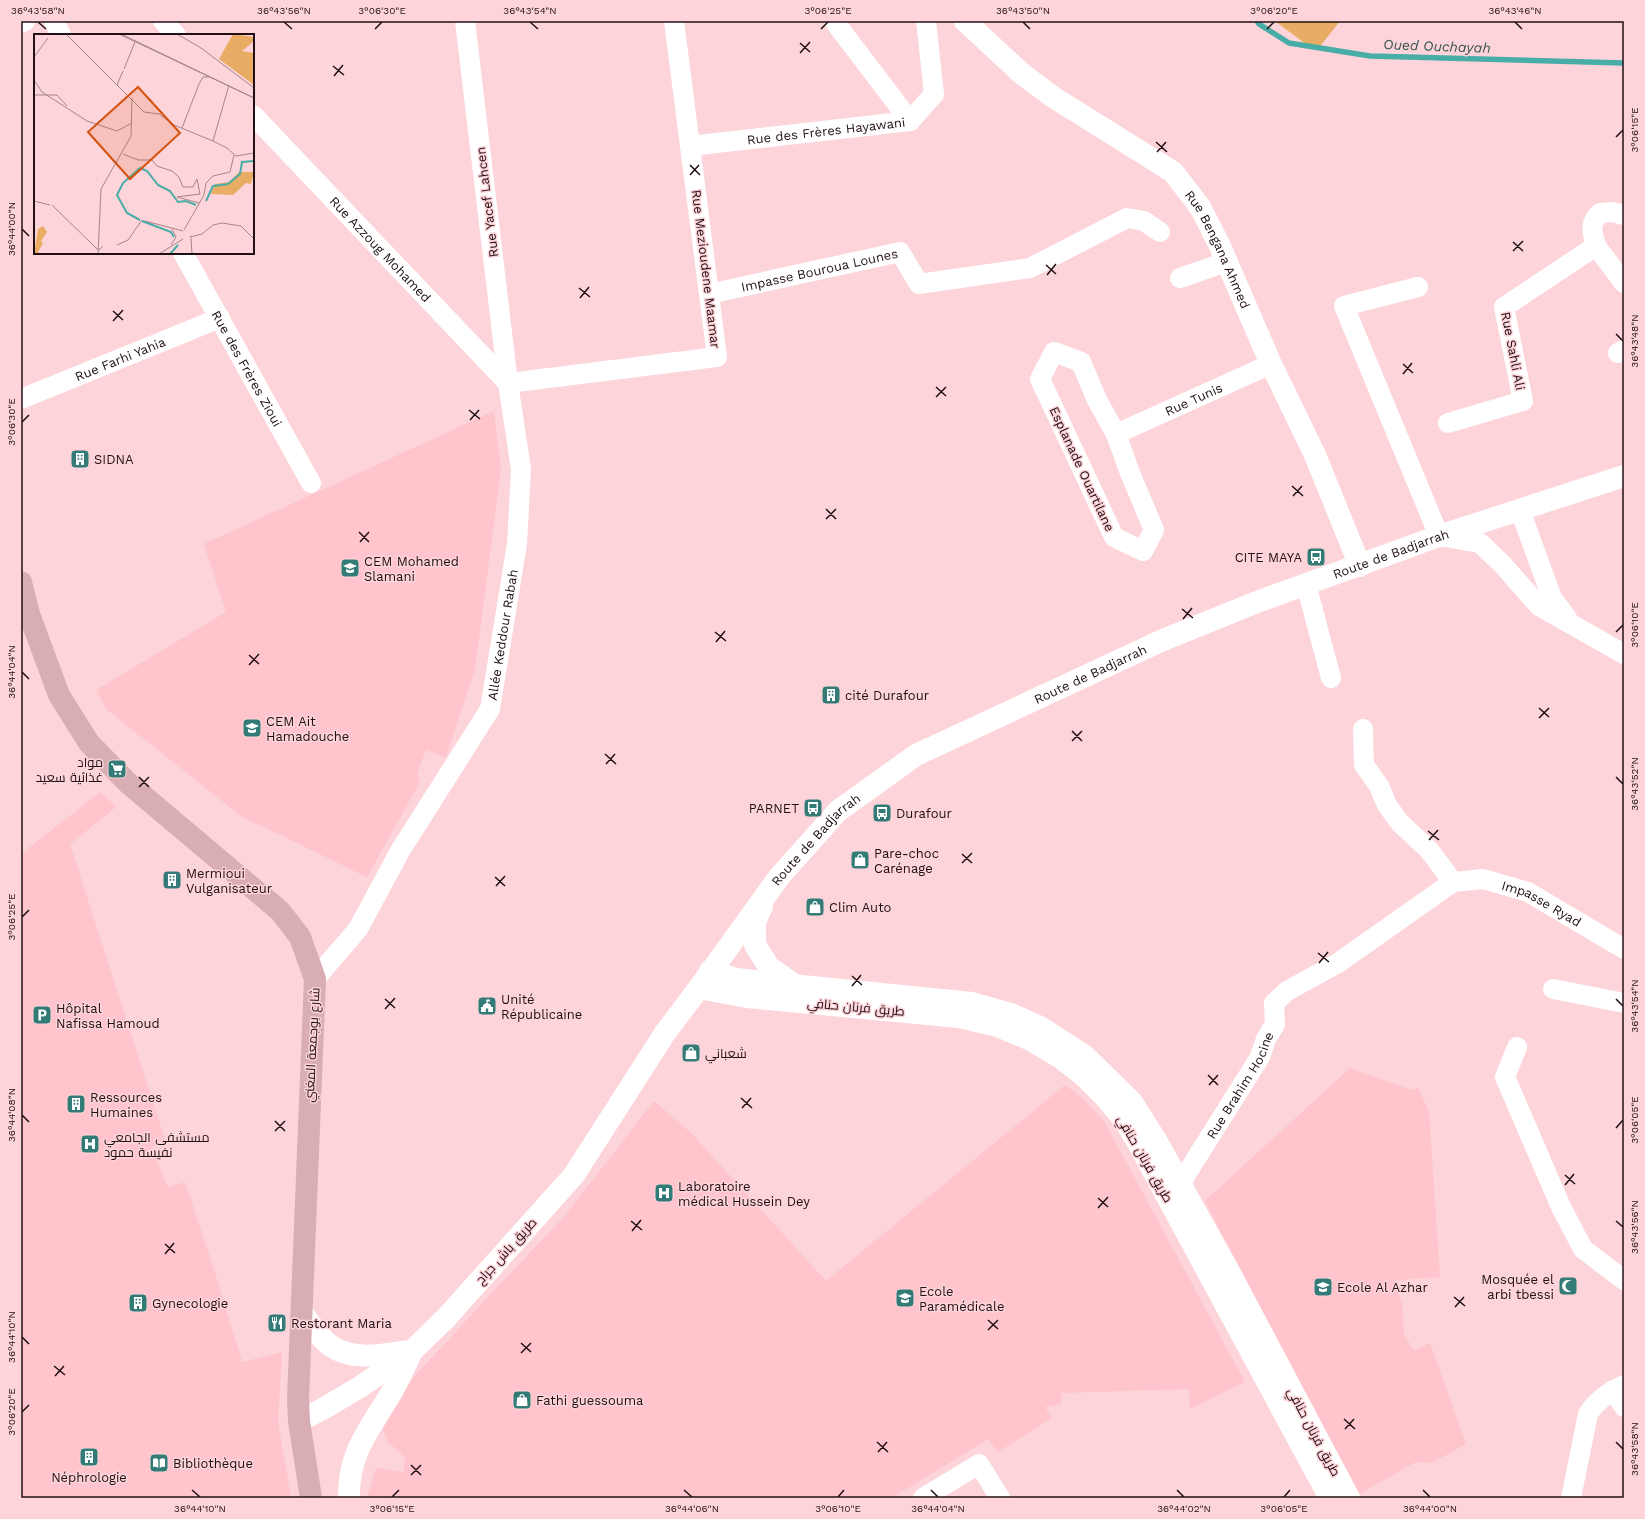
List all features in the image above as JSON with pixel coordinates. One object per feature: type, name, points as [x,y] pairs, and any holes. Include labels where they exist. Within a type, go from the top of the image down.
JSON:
[{"type":"main road","name":"Rue Bengana Ahmed","points":[[965,21],[1021,73],[1053,97],[1173,172],[1200,207],[1271,364],[1315,455],[1360,566]]},
{"type":"main road","name":"Route de Badjarrah","points":[[665,1033],[705,980],[768,891],[838,811],[916,755],[1163,640],[1257,602],[1440,536],[1624,476]]},
{"type":"main road","name":"شارع بوجمعة المغني","points":[[21,582],[29,614],[59,695],[89,743],[128,783],[280,911],[300,937],[315,978],[309,1111],[303,1314],[298,1399],[299,1421],[310,1498]]},
{"type":"main road","points":[[768,891],[755,922],[755,945],[769,967],[795,986]]},
{"type":"main road","name":"طريق فرنان حنافي","points":[[705,980],[737,978],[795,986],[972,1003],[1011,1014],[1040,1027],[1084,1056],[1132,1102],[1156,1140],[1349,1498]]},
{"type":"main road","name":"طريق فرنان حنافي","points":[[705,980],[747,997],[959,1017],[998,1026],[1031,1040],[1061,1058],[1082,1075],[1104,1096],[1123,1118],[1137,1141],[1330,1498]]},
{"type":"main road","points":[[682,1011],[747,997]]},
{"type":"main road","name":"طريق باش جراح","points":[[299,1421],[360,1387],[413,1350],[446,1318],[574,1175],[665,1033]]},
{"type":"main road","points":[[303,1314],[326,1342],[344,1353],[358,1356],[413,1350]]},
{"type":"main road","points":[[348,1498],[348,1486],[351,1470],[362,1439],[393,1390],[413,1350]]},
{"type":"street","points":[[21,23],[25,21]]},
{"type":"street","points":[[54,21],[61,34]]},
{"type":"street","points":[[163,21],[175,34]]},
{"type":"street","name":"Rue Yacef Lahcen","points":[[465,21],[508,383]]},
{"type":"street","name":"Rue Mezioudene Maamar","points":[[508,383],[717,357],[674,21]]},
{"type":"street","name":"Rue des Frères Hayawani","points":[[834,21],[910,121]]},
{"type":"street","points":[[910,121],[934,94],[926,21]]},
{"type":"street","name":"Rue Azzoug Mohamed","points":[[254,116],[508,383]]},
{"type":"street","name":"Rue des Frères Hayawani","points":[[690,146],[910,121]]},
{"type":"street","points":[[1624,215],[1612,212],[1600,213],[1594,218],[1591,231],[1596,246],[1624,282]]},
{"type":"street","name":"Impasse Bouroua Lounes","points":[[709,294],[900,252],[919,284],[1030,268],[1127,218],[1144,221],[1160,232]]},
{"type":"street","name":"Rue Sahli Ali","points":[[1448,424],[1523,401],[1504,306],[1596,246]]},
{"type":"street","name":"Rue des Frères Zioui","points":[[184,254],[311,483]]},
{"type":"street","points":[[1180,278],[1226,262]]},
{"type":"street","points":[[1418,287],[1344,306],[1440,536],[1480,543],[1502,564],[1539,606],[1624,654]]},
{"type":"street","name":"Rue Farhi Yahia","points":[[21,399],[220,318]]},
{"type":"street","name":"Esplanade Ouartilane","points":[[1054,352],[1081,362],[1097,400],[1116,434],[1130,474],[1154,530],[1143,551],[1114,537],[1040,379],[1054,352]]},
{"type":"street","name":"Rue Tunis","points":[[1116,434],[1271,364]]},
{"type":"street","name":"Allée Keddour Rabah","points":[[315,978],[358,929],[400,851],[490,709],[517,544],[521,477],[508,383]]},
{"type":"street","points":[[1520,510],[1552,598],[1570,623]]},
{"type":"street","points":[[1306,584],[1331,678]]},
{"type":"street","points":[[1363,729],[1364,765],[1379,786],[1387,805],[1400,823],[1429,850],[1452,882]]},
{"type":"street","name":"Impasse Ryad","points":[[1452,882],[1483,879],[1528,892],[1624,949]]},
{"type":"street","name":"Rue Brahim Hocine","points":[[1180,1184],[1260,1057],[1266,1039],[1275,1024],[1274,1003],[1287,991],[1338,963],[1452,882]]},
{"type":"street","points":[[1553,989],[1624,1003]]},
{"type":"street","points":[[1517,1047],[1505,1077],[1561,1207],[1583,1249],[1624,1280]]},
{"type":"street","points":[[1571,1498],[1588,1414],[1594,1405],[1619,1388],[1624,1407]]},
{"type":"street","points":[[923,1498],[979,1464],[1000,1498]]},
{"type":"shaded area","points":[[1275,21],[1340,21],[1318,49],[1311,48]]},
{"type":"shaded area","name":"CEM Mohamed Slamani","points":[[494,411],[501,470],[475,669],[446,757],[426,750],[417,774],[420,782],[367,877],[241,816],[106,709],[96,690],[226,612],[204,544]]},
{"type":"shaded area","name":"مستشفى الجامعي نفيسة حمود","points":[[100,792],[116,807],[70,844],[165,1140],[152,1147],[168,1188],[185,1182],[218,1282],[242,1362],[282,1352],[278,1422],[291,1498],[21,1498],[21,854]]},
{"type":"shaded area","name":"Ecole Al Azhar","points":[[1350,1068],[1411,1090],[1418,1087],[1429,1112],[1440,1277],[1397,1280],[1398,1294],[1402,1302],[1404,1334],[1414,1351],[1430,1343],[1466,1444],[1432,1463],[1416,1462],[1359,1494],[1205,1201]]},
{"type":"shaded area","name":"Ecole Paramédicale","points":[[1065,1085],[1081,1097],[1104,1121],[1245,1382],[1190,1409],[1189,1389],[1061,1393],[1061,1404],[1045,1407],[1052,1418],[998,1452],[988,1439],[892,1498],[367,1498],[376,1468],[404,1472],[405,1457],[387,1441],[383,1429],[393,1409],[414,1377],[564,1217],[654,1101],[691,1133],[826,1281]]},
{"type":"waterway","name":"Oued Ouchayah","points":[[1257,21],[1259,24],[1289,43],[1370,56],[1624,63]]},
{"type":"place","name":"SIDNA","points":[[80,459]]},
{"type":"place","name":"CITE MAYA","points":[[1316,557]]},
{"type":"place","name":"CEM Mohamed Slamani","points":[[350,568]]},
{"type":"place","name":"cité Durafour","points":[[831,695]]},
{"type":"place","name":"CEM Ait Hamadouche","points":[[252,728]]},
{"type":"place","name":"مواد غذائية سعيد","points":[[117,769]]},
{"type":"place","name":"PARNET","points":[[813,808]]},
{"type":"place","name":"Durafour","points":[[882,813]]},
{"type":"place","name":"Pare-choc Carénage","points":[[860,860]]},
{"type":"place","name":"Mermioui Vulganisateur","points":[[172,880]]},
{"type":"place","name":"Clim Auto","points":[[815,907]]},
{"type":"place","name":"Unité Républicaine","points":[[487,1006]]},
{"type":"place","name":"Hôpital Nafissa Hamoud","points":[[42,1015]]},
{"type":"place","name":"شعباني","points":[[691,1053]]},
{"type":"place","name":"Ressources Humaines","points":[[76,1104]]},
{"type":"place","name":"مستشفى الجامعي نفيسة حمود","points":[[90,1144]]},
{"type":"place","name":"Laboratoire médical Hussein Dey","points":[[664,1193]]},
{"type":"place","name":"Mosquée el arbi tbessi","points":[[1568,1286]]},
{"type":"place","name":"Ecole Al Azhar","points":[[1323,1287]]},
{"type":"place","name":"Ecole Paramédicale","points":[[905,1298]]},
{"type":"place","name":"Gynecologie","points":[[138,1303]]},
{"type":"place","name":"Restorant Maria","points":[[277,1323]]},
{"type":"place","name":"Fathi guessouma","points":[[522,1400]]},
{"type":"place","name":"Néphrologie","points":[[89,1457]]},
{"type":"place","name":"Bibliothèque","points":[[159,1463]]}]
